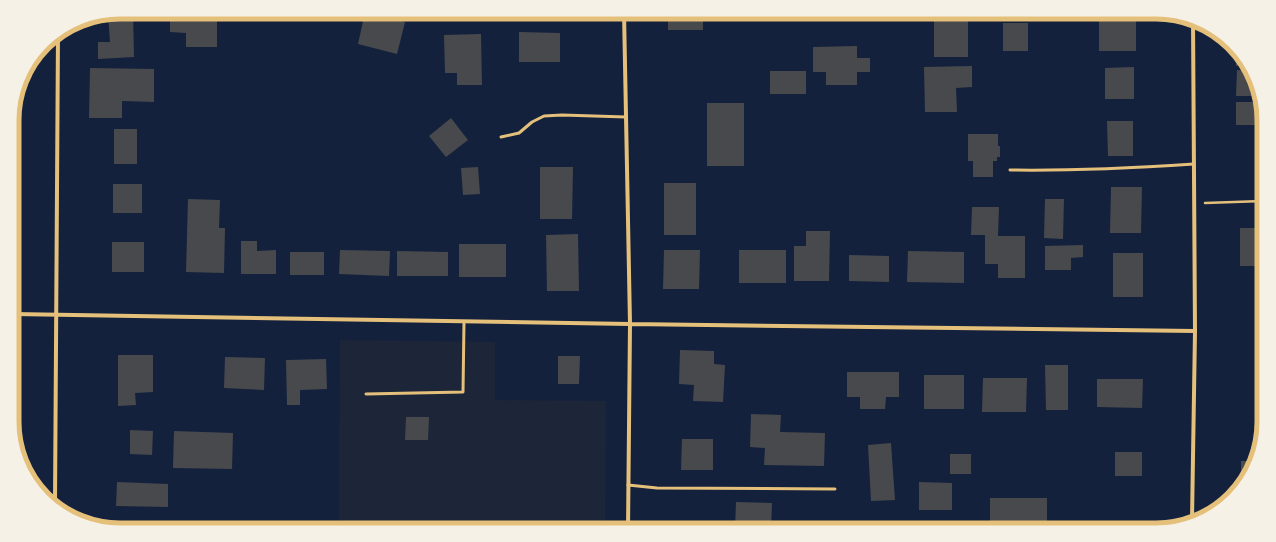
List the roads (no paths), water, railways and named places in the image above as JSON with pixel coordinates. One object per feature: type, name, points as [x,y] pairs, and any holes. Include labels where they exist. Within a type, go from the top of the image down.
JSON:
[{"type":"street","points":[[624,19],[630,324],[628,523]]},
{"type":"street","points":[[1192,517],[1195,331],[1193,26]]},
{"type":"street","points":[[55,499],[58,40]]},
{"type":"street","points":[[19,314],[464,322],[1195,331]]},
{"type":"lane","points":[[501,137],[519,133],[532,122],[544,116],[562,115],[626,117]]},
{"type":"lane","points":[[1010,170],[1105,169],[1194,164]]},
{"type":"lane","points":[[366,394],[463,392],[464,322]]},
{"type":"lane","points":[[628,485],[657,488],[835,489]]}]
